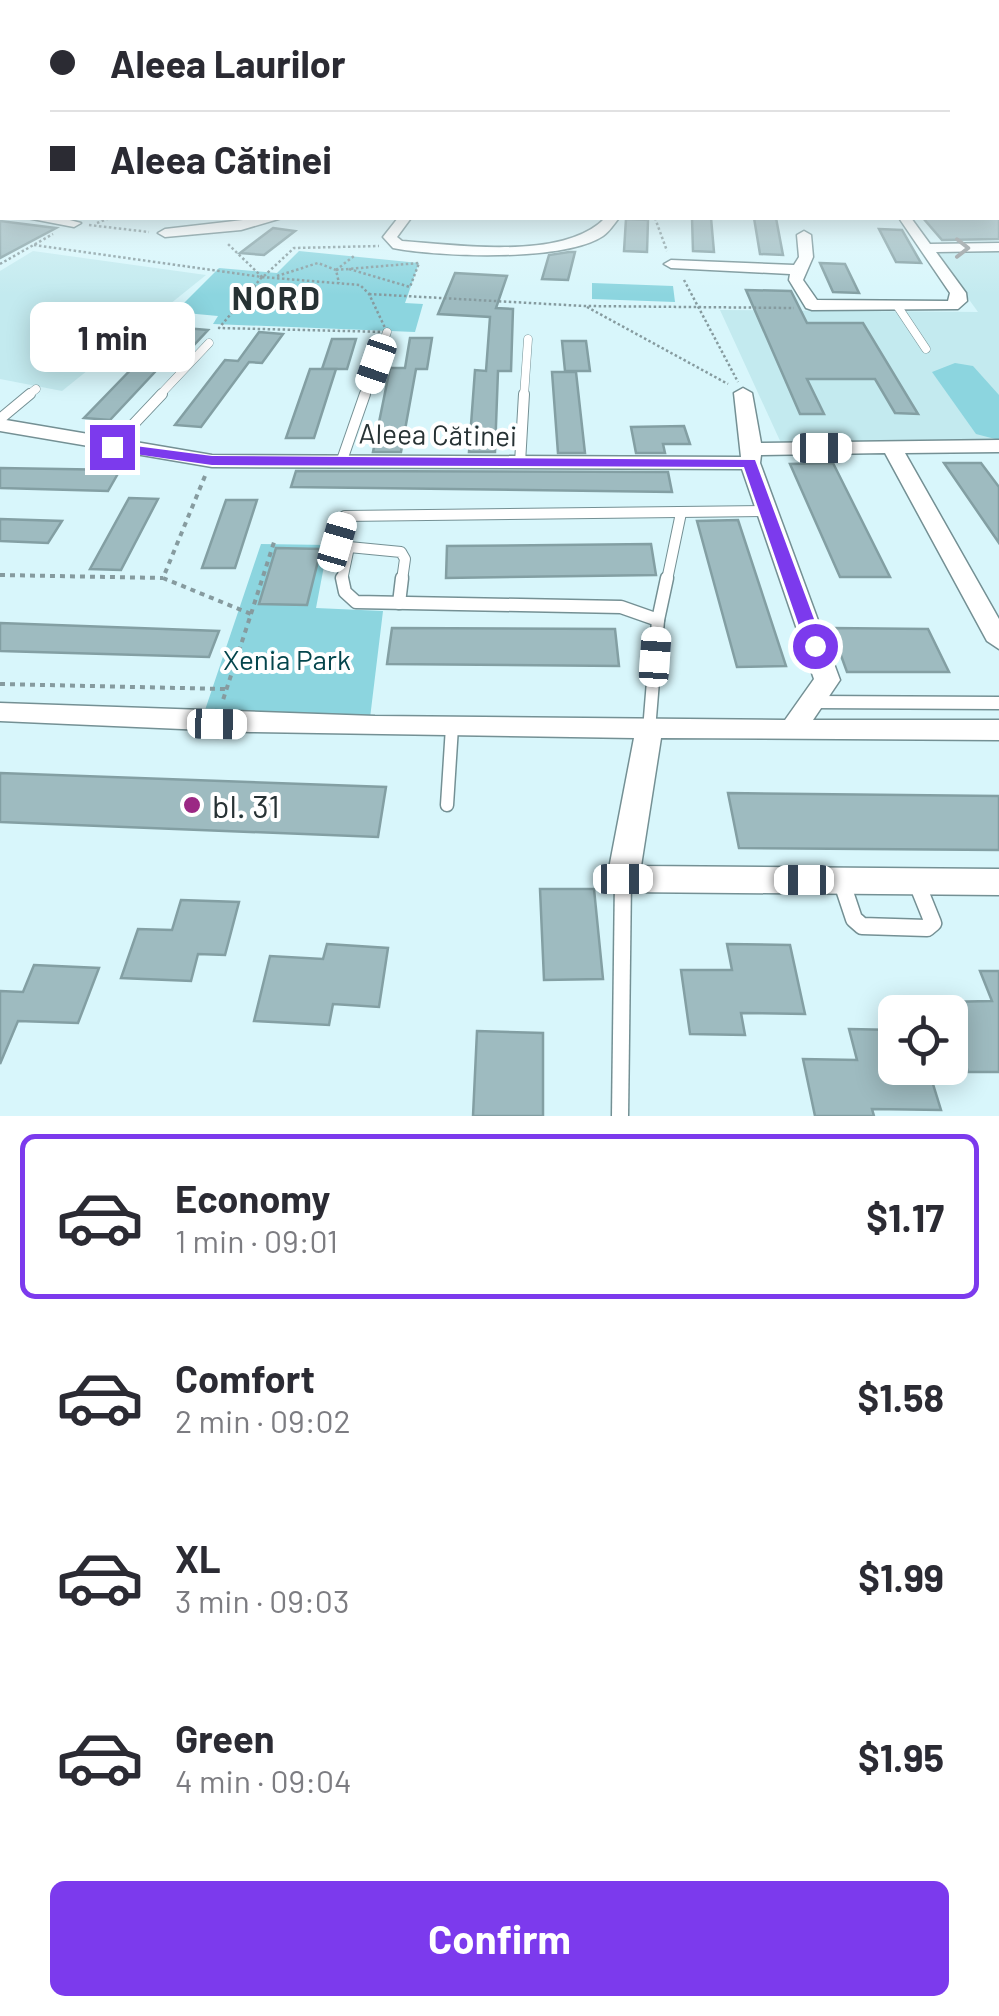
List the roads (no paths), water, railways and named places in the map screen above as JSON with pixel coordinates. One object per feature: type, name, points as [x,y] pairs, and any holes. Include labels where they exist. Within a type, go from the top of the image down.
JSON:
[{"type":"street","points":[[50,220],[74,223]]},
{"type":"street","points":[[165,233],[266,220]]},
{"type":"street","points":[[402,220],[390,232],[398,245],[535,250],[600,233],[610,220]]},
{"type":"street","points":[[804,235],[806,256],[796,280],[812,305],[939,308],[959,301],[958,292],[906,220]]},
{"type":"street","points":[[926,248],[999,247]]},
{"type":"street","points":[[671,264],[798,270]]},
{"type":"street","points":[[744,393],[751,456],[766,511],[827,680],[791,731]]},
{"type":"street","name":"Aleea Cătinei","points":[[2,426],[212,461],[520,463],[994,446]]},
{"type":"street","points":[[892,448],[999,641]]},
{"type":"street","points":[[0,712],[217,724],[999,730]]},
{"type":"street","points":[[649,730],[623,879],[999,882]]},
{"type":"lane","points":[[898,307],[926,349]]},
{"type":"lane","points":[[342,460],[387,332]]},
{"type":"lane","points":[[520,463],[528,339]]},
{"type":"lane","points":[[112,447],[209,344]]},
{"type":"lane","points":[[2,426],[36,389]]},
{"type":"lane","points":[[399,602],[405,559],[401,552],[350,548],[337,542],[344,516],[766,511]]},
{"type":"lane","points":[[649,730],[658,620],[680,512]]},
{"type":"lane","points":[[350,548],[341,589],[356,602],[621,607],[658,620]]},
{"type":"lane","points":[[814,702],[999,704]]},
{"type":"lane","points":[[447,805],[452,727]]},
{"type":"lane","points":[[620,1116],[623,879]]},
{"type":"lane","points":[[840,880],[854,919],[862,926],[927,928],[933,923],[916,881]]},
{"type":"place","name":"bl. 31","points":[[192,805]]},
{"type":"district","name":"NORD","points":[[277,297]]},
{"type":"park label","name":"Xenia Park","points":[[287,659]]}]
